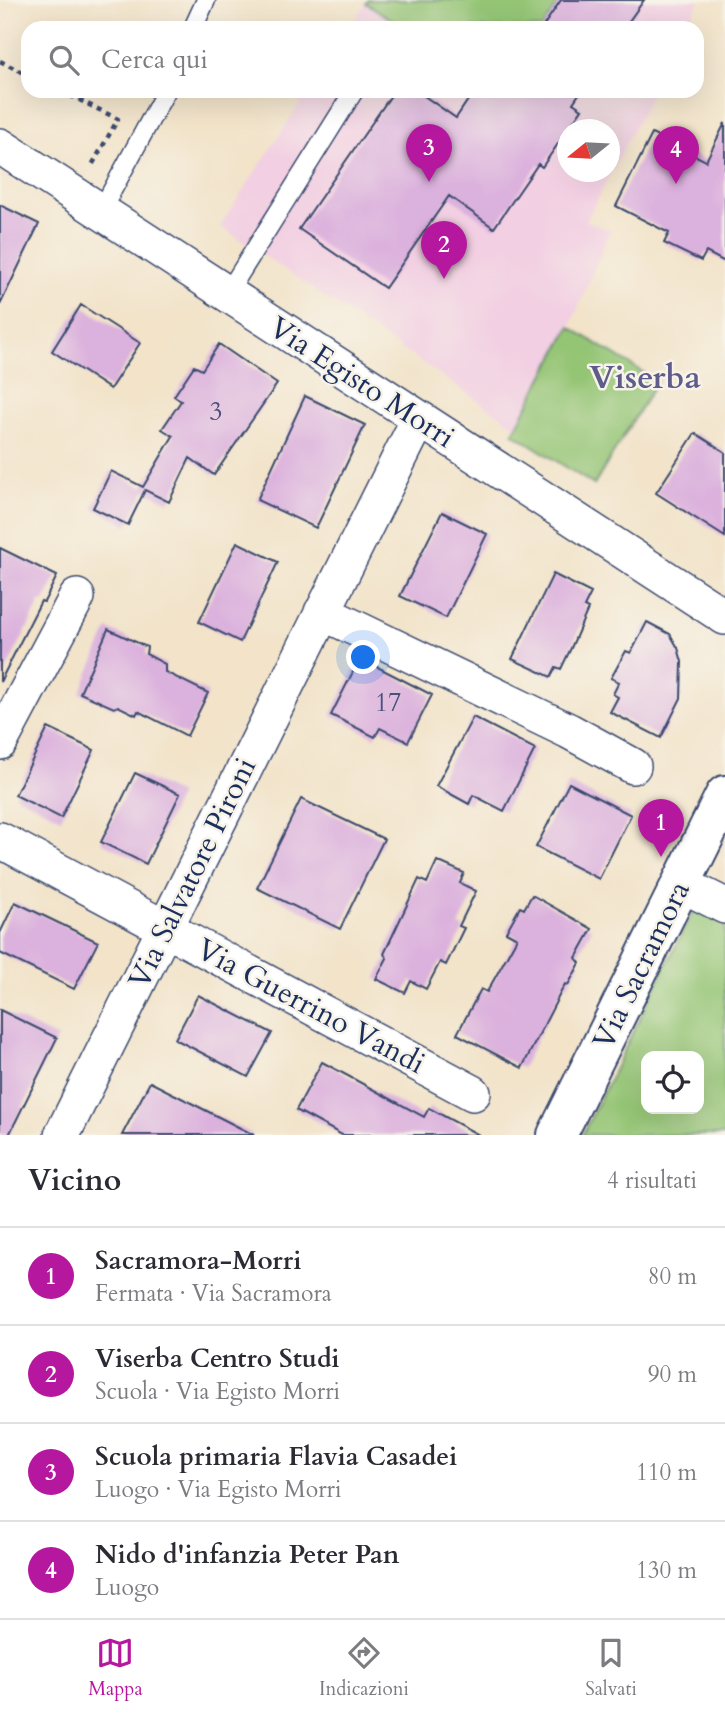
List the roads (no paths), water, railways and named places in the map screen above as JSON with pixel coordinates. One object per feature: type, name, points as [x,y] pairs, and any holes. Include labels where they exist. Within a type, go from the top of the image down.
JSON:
[{"type":"street","name":"Via Egisto Morri","points":[[0,146],[725,617]]},
{"type":"street","name":"Via Salvatore Pironi","points":[[62,1135],[419,419]]},
{"type":"street","points":[[0,742],[77,597]]},
{"type":"street","points":[[322,612],[633,766]]},
{"type":"street","name":"Via Sacramora","points":[[557,1135],[725,795]]},
{"type":"street","name":"Via Guerrino Vandi","points":[[0,840],[473,1093]]},
{"type":"street","points":[[681,884],[725,906]]},
{"type":"lane","points":[[196,21],[206,0]]},
{"type":"lane","points":[[101,211],[162,98]]},
{"type":"lane","points":[[227,294],[351,98]]},
{"type":"place","name":"Scuola primaria Flavia Casadei","points":[[429,182]]},
{"type":"place","name":"Nido d'infanzia Peter Pan","points":[[676,184]]},
{"type":"place","name":"Viserba Centro Studi","points":[[444,279]]},
{"type":"place","name":"Sacramora-Morri","points":[[661,857]]},
{"type":"district","name":"Viserba","points":[[645,376]]}]
